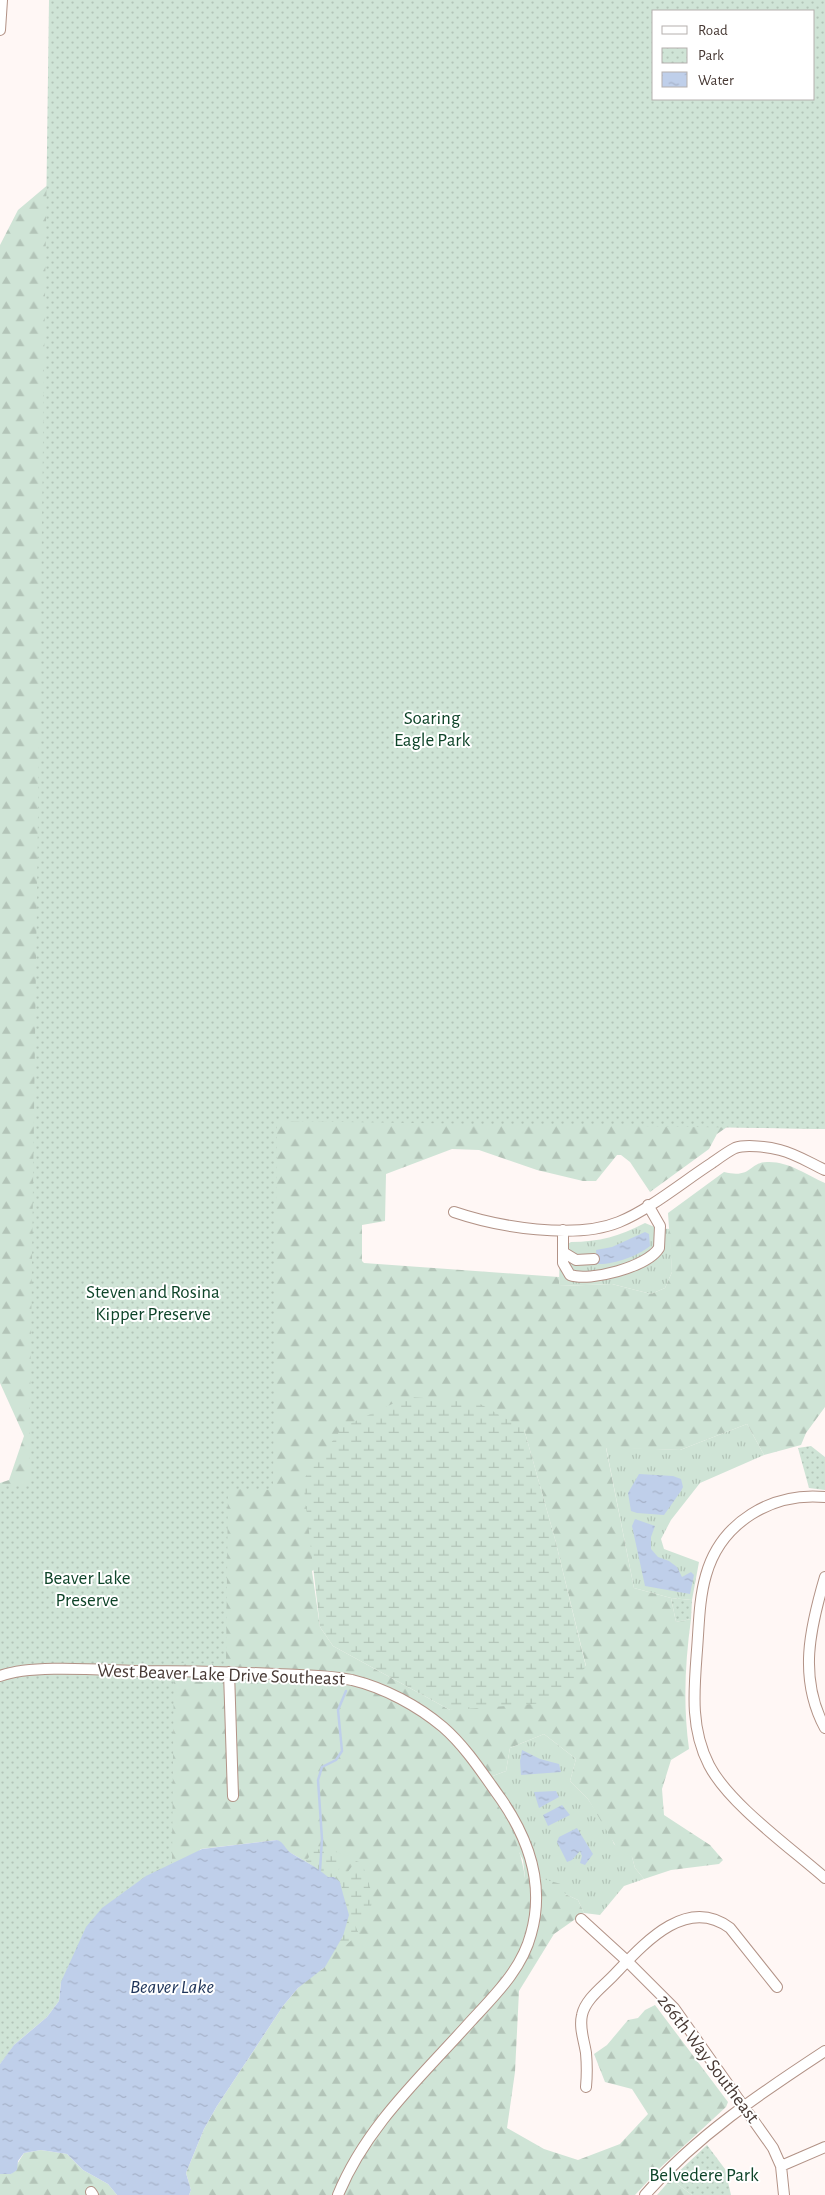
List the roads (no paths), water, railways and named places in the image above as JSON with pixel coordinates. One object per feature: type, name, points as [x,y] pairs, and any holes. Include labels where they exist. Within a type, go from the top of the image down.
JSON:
[{"type":"street","points":[[0,30],[2,0]]},
{"type":"street","points":[[454,1212],[478,1220],[518,1226],[563,1230],[599,1228],[619,1222],[736,1148],[778,1149],[794,1154],[825,1170]]},
{"type":"street","points":[[563,1230],[563,1263],[566,1272],[574,1277],[582,1277],[618,1271],[650,1258],[659,1248],[660,1226],[648,1205]]},
{"type":"street","points":[[563,1252],[576,1260],[594,1259]]},
{"type":"street","points":[[825,1497],[799,1496],[782,1499],[765,1506],[741,1521],[726,1536],[711,1562],[702,1596],[694,1712],[703,1752],[721,1784],[743,1807],[825,1878]]},
{"type":"street","points":[[825,1577],[808,1650],[811,1687],[815,1704],[825,1728]]},
{"type":"street","name":"West Beaver Lake Drive Southeast","points":[[0,1676],[10,1672],[61,1670],[229,1672],[352,1680],[388,1693],[433,1719],[458,1742],[476,1764],[520,1831],[535,1877],[535,1913],[532,1934],[509,1980],[390,2110],[368,2137],[348,2171],[338,2195]]},
{"type":"street","points":[[229,1672],[233,1796]]},
{"type":"street","name":"266th Way Southeast","points":[[581,1919],[674,2008],[768,2140],[781,2166],[784,2195]]},
{"type":"street","points":[[586,2088],[587,2065],[582,2033],[582,2016],[587,2002],[627,1961],[665,1927],[690,1919],[713,1919],[730,1928],[777,1987]]},
{"type":"street","points":[[645,2195],[685,2154],[744,2104],[825,2051]]},
{"type":"street","points":[[781,2166],[825,2147]]},
{"type":"water","points":[[645,1232],[649,1234],[650,1246],[645,1250],[618,1261],[597,1264],[596,1250],[612,1247]]},
{"type":"water","points":[[639,1474],[673,1476],[681,1479],[683,1487],[664,1515],[631,1511],[628,1493]]},
{"type":"water","points":[[635,1519],[655,1526],[651,1537],[651,1549],[658,1557],[669,1561],[677,1567],[682,1577],[691,1572],[694,1575],[690,1594],[645,1586],[632,1526]]},
{"type":"water","points":[[522,1750],[540,1759],[559,1764],[561,1772],[521,1775],[520,1761]]},
{"type":"water","points":[[556,1791],[559,1797],[539,1808],[534,1792]]},
{"type":"water","points":[[562,1805],[570,1815],[548,1826],[543,1815]]},
{"type":"water","points":[[577,1828],[593,1854],[585,1865],[580,1863],[582,1856],[580,1851],[572,1860],[567,1862],[557,1842],[559,1837]]},
{"type":"water","name":"Beaver Lake","points":[[277,1840],[291,1853],[328,1877],[334,1877],[340,1882],[349,1915],[343,1936],[325,1967],[298,1988],[283,2006],[217,2106],[204,2129],[186,2173],[191,2190],[189,2195],[117,2195],[108,2184],[83,2170],[67,2154],[41,2150],[24,2153],[18,2161],[17,2170],[11,2174],[0,2174],[0,2064],[14,2045],[47,2017],[59,2001],[61,1982],[86,1927],[102,1908],[146,1876],[202,1849]]},
{"type":"waterway","points":[[320,1870],[322,1839],[318,1780],[322,1767],[336,1760],[342,1751],[338,1710],[346,1691]]},
{"type":"park label","name":"Soaring Eagle Park","points":[[432,729]]},
{"type":"park label","name":"Steven and Rosina Kipper Preserve","points":[[153,1303]]},
{"type":"park label","name":"Beaver Lake Preserve","points":[[87,1589]]},
{"type":"park label","name":"Belvedere Park","points":[[704,2175]]}]
